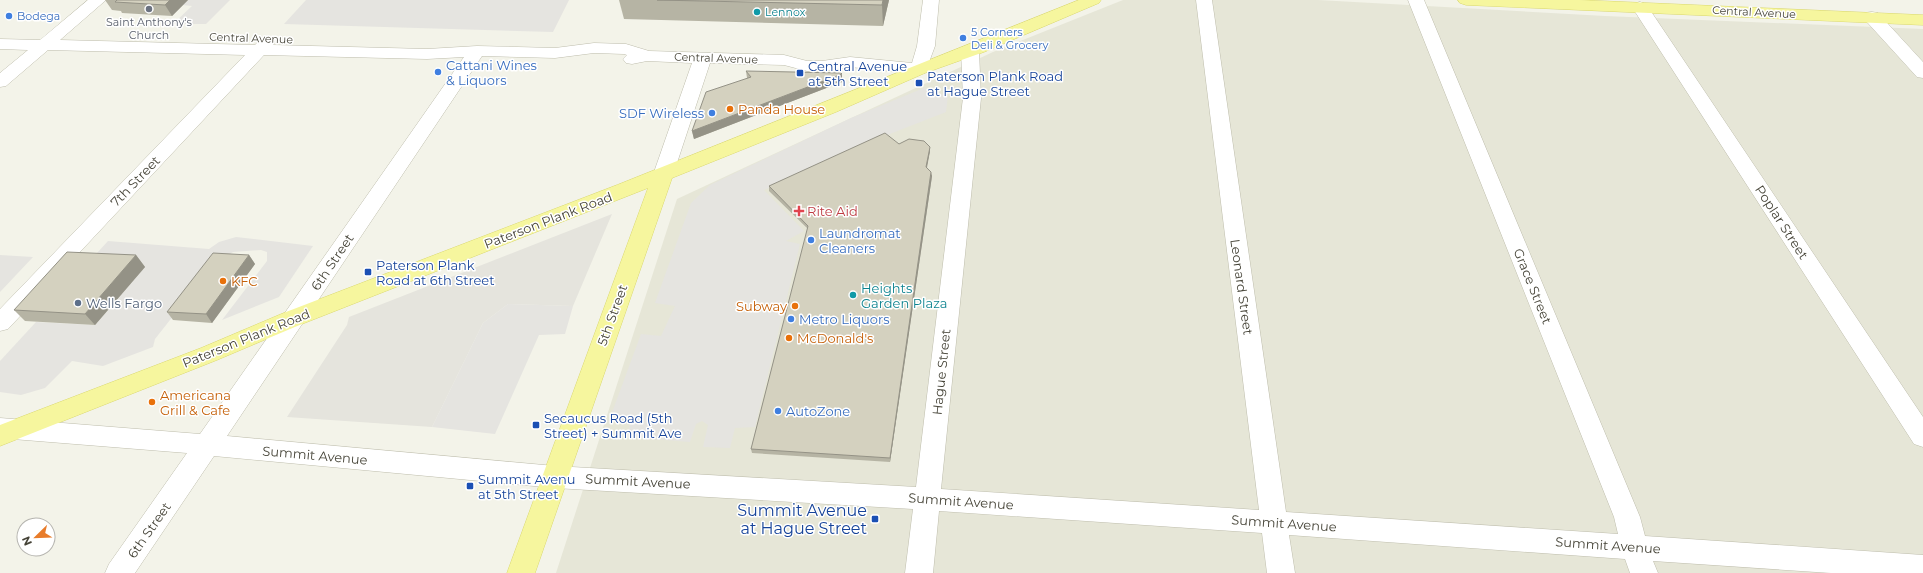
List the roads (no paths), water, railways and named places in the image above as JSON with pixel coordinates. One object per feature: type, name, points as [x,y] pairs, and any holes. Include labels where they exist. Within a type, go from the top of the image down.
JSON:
[{"type":"main road","name":"Paterson Plank Road","points":[[6,431],[209,354],[294,318],[663,175],[829,108],[919,69],[970,51],[1093,0]]},
{"type":"main road","name":"Central Avenue","points":[[1466,0],[1923,20]]},
{"type":"main road","name":"5th Street","points":[[521,573],[663,175]]},
{"type":"street","points":[[0,82],[98,0]]},
{"type":"street","points":[[919,69],[926,46],[931,0]]},
{"type":"street","name":"Leonard Street","points":[[1204,0],[1281,573]]},
{"type":"street","name":"Grace Street","points":[[1416,0],[1627,517],[1634,547],[1644,573]]},
{"type":"street","name":"Poplar Street","points":[[1640,7],[1923,437]]},
{"type":"street","points":[[1872,17],[1923,73]]},
{"type":"street","name":"Central Avenue","points":[[0,31],[59,32],[427,54],[477,51],[555,53],[588,60],[621,61],[647,56],[703,57],[784,60],[807,66],[822,66],[850,62],[919,69]]},
{"type":"street","name":"Central Avenue","points":[[0,44],[264,44]]},
{"type":"street","name":"7th Street","points":[[0,323],[264,44]]},
{"type":"street","name":"6th Street","points":[[119,573],[477,51]]},
{"type":"street","name":"Hague Street","points":[[919,573],[972,98],[970,51]]},
{"type":"street","name":"5th Street","points":[[663,175],[703,57]]},
{"type":"street","name":"Summit Avenue","points":[[6,431],[208,445],[555,477],[927,499],[1923,567]]},
{"type":"place","name":"Saint Anthony's Church","points":[[149,9]]},
{"type":"place","name":"Lennox","points":[[757,12]]},
{"type":"place","name":"Bodega","points":[[9,16]]},
{"type":"place","name":"5 Corners Deli & Grocery","points":[[963,38]]},
{"type":"place","name":"Cattani Wines & Liquors","points":[[438,72]]},
{"type":"place","name":"Central Avenue at 5th Street","points":[[800,73]]},
{"type":"place","name":"Paterson Plank Road at Hague Street","points":[[919,83]]},
{"type":"place","name":"Panda House","points":[[730,109]]},
{"type":"place","name":"SDF Wireless","points":[[712,113]]},
{"type":"place","name":"Rite Aid","points":[[799,211]]},
{"type":"place","name":"Laundromat Cleaners","points":[[811,240]]},
{"type":"place","name":"Paterson Plank Road at 6th Street","points":[[368,272]]},
{"type":"place","name":"KFC","points":[[223,281]]},
{"type":"place","name":"Heights Garden Plaza","points":[[853,295]]},
{"type":"place","name":"Wells Fargo","points":[[78,303]]},
{"type":"place","name":"Subway","points":[[795,306]]},
{"type":"place","name":"Metro Liquors","points":[[791,319]]},
{"type":"place","name":"McDonald's","points":[[789,338]]},
{"type":"place","name":"Americana Grill & Cafe","points":[[152,402]]},
{"type":"place","name":"AutoZone","points":[[778,411]]},
{"type":"place","name":"Secaucus Road (5th Street) + Summit Ave","points":[[536,425]]},
{"type":"place","name":"Summit Avenu at 5th Street","points":[[470,486]]},
{"type":"place","name":"Summit Avenue at Hague Street","points":[[875,519]]}]
